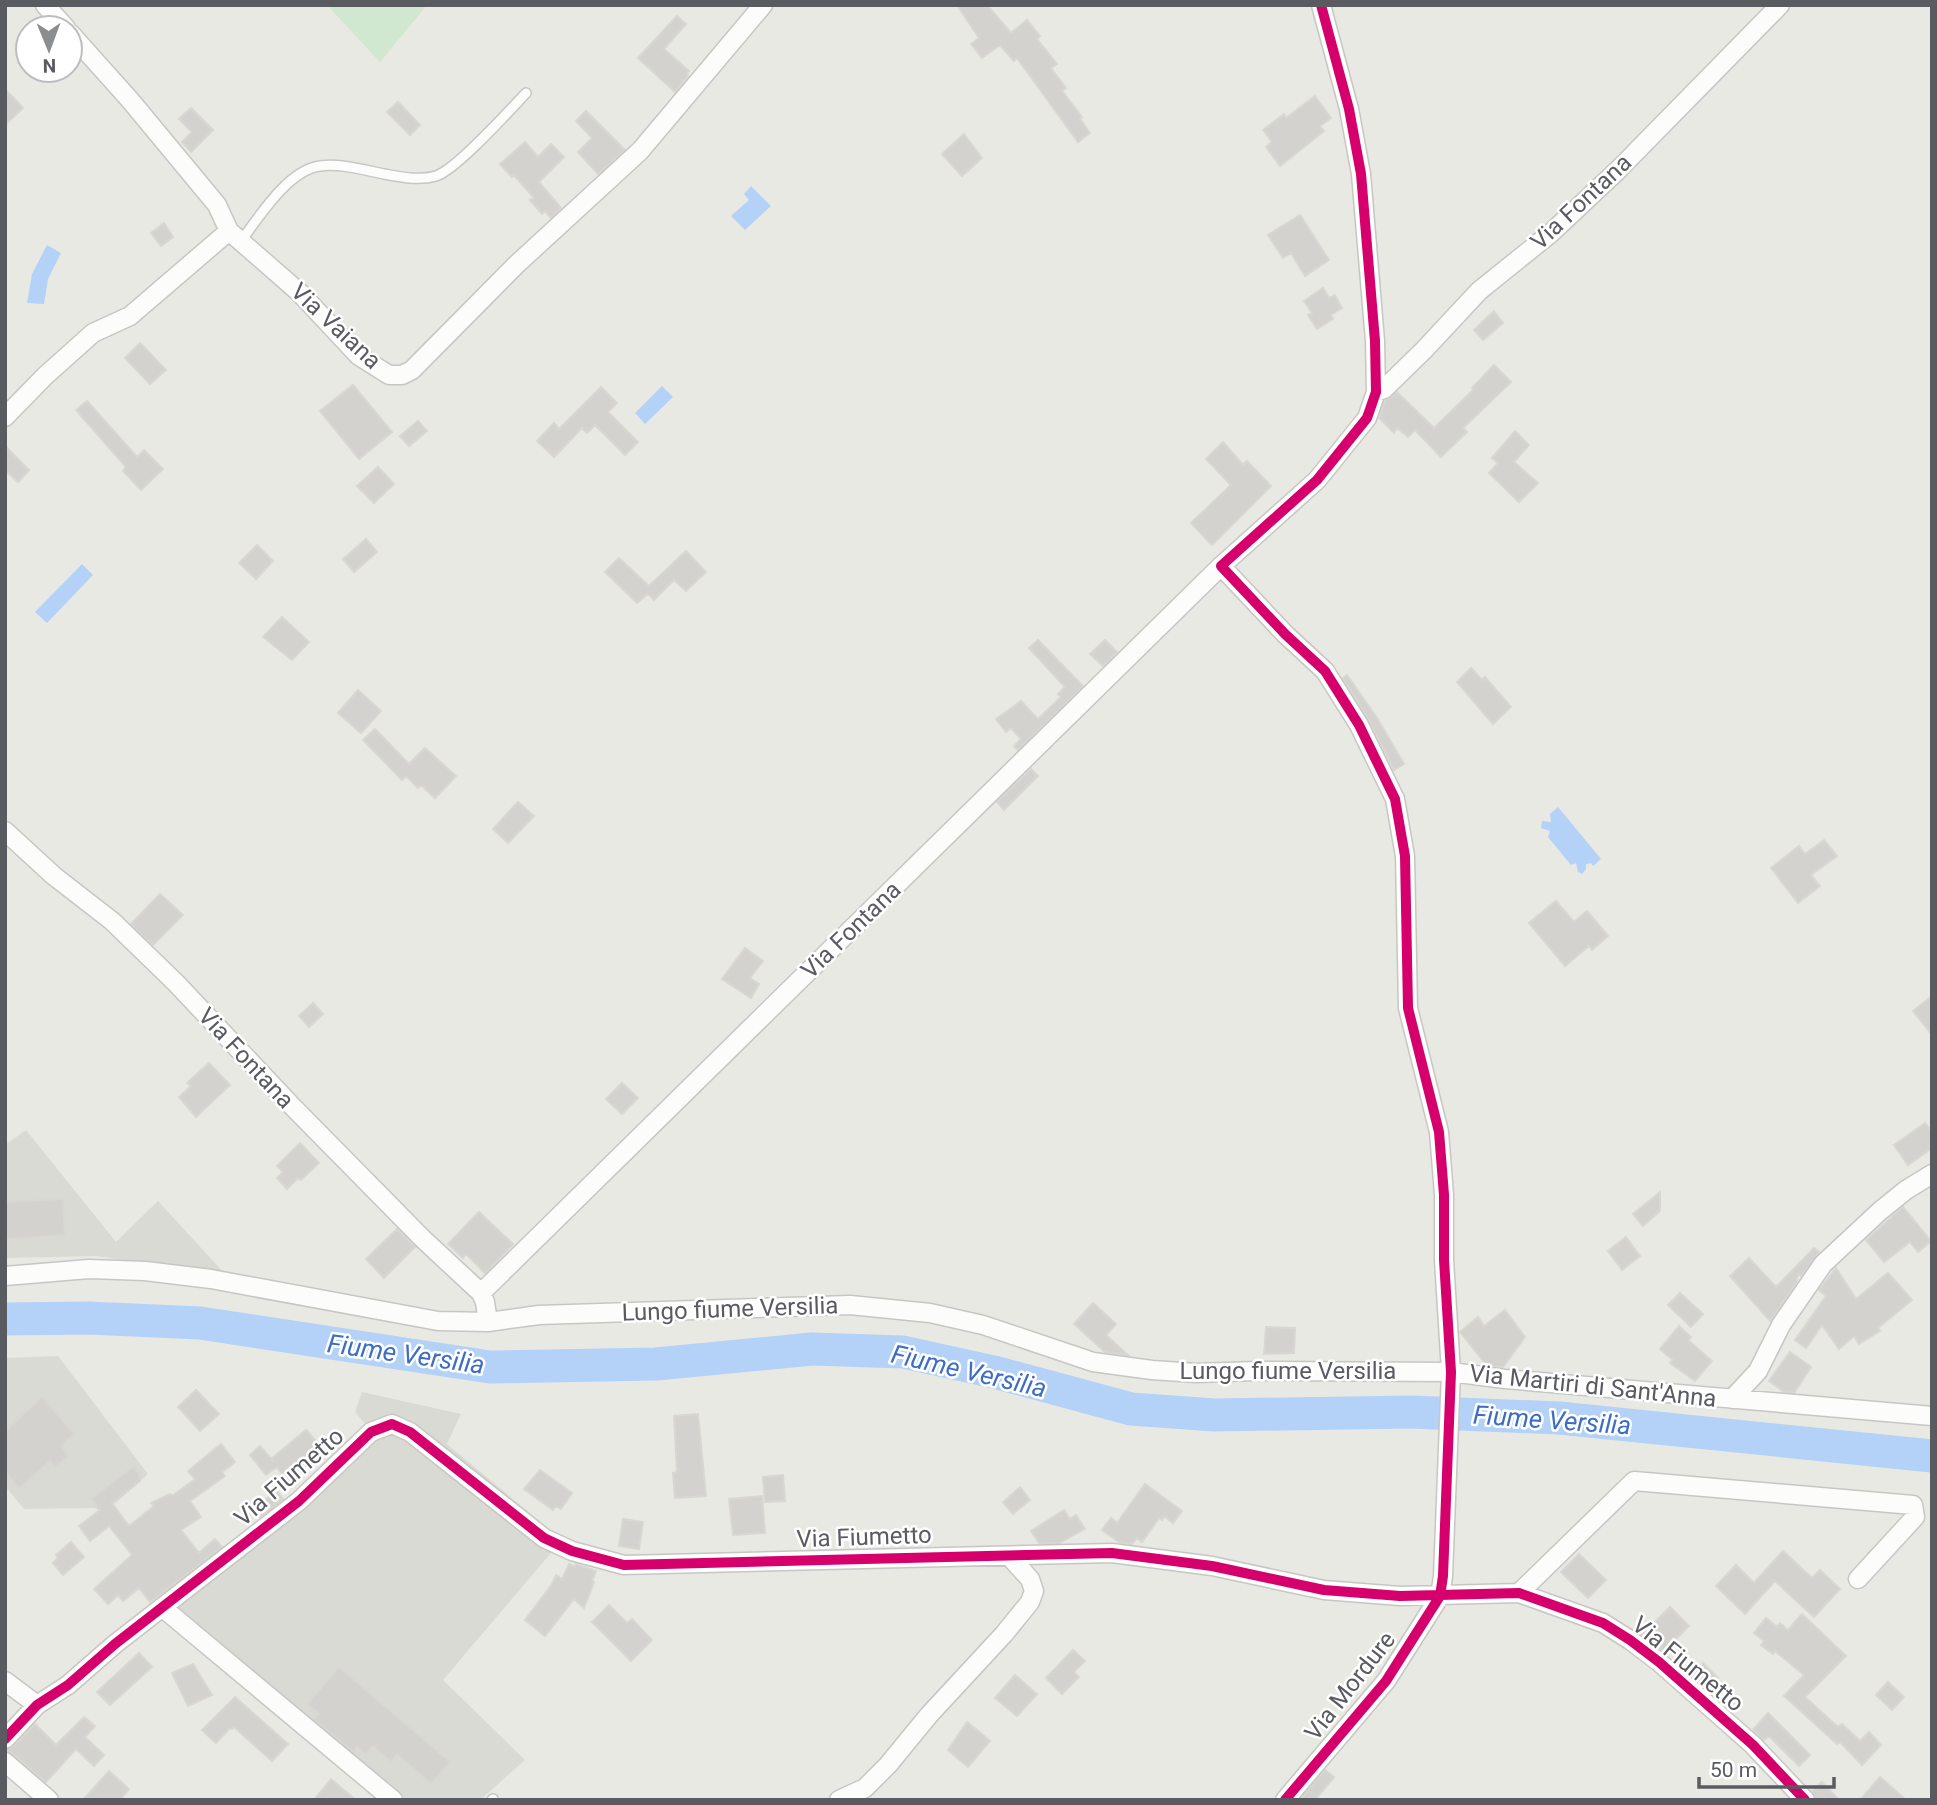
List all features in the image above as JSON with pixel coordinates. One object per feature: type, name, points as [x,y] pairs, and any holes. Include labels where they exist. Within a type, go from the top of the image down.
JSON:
[{"type":"street","name":"Via Vaiana","points":[[235,236],[300,293],[359,356],[390,375],[412,370],[517,264],[639,151],[763,5]]},
{"type":"street","points":[[1221,566],[1317,480],[1367,418],[1376,392],[1375,341],[1361,174],[1349,109],[1321,5]]},
{"type":"street","name":"Via Fontana","points":[[1376,392],[1384,389],[1424,350],[1479,291],[1551,233],[1618,170],[1780,5]]},
{"type":"street","points":[[5,417],[93,333],[130,316],[235,236],[217,205],[84,49]]},
{"type":"street","name":"Via Fontana","points":[[5,831],[54,876],[111,921],[167,975],[308,1123],[423,1239],[481,1293],[1221,566]]},
{"type":"street","name":"Via Martiri di Sant'Anna","points":[[1221,566],[1285,634],[1325,671],[1359,725],[1395,799],[1405,856],[1408,1008],[1438,1132],[1444,1195],[1444,1260],[1451,1376],[1932,1416]]},
{"type":"street","points":[[1732,1399],[1758,1371],[1781,1325],[1823,1264],[1847,1239],[1906,1189],[1932,1174]]},
{"type":"street","name":"Lungo fiume Versilia","points":[[5,1276],[89,1269],[145,1271],[224,1282],[438,1321],[488,1322],[539,1315],[850,1305],[930,1313],[983,1325],[1093,1362],[1152,1370],[1196,1373],[1256,1371],[1451,1376]]},
{"type":"street","points":[[481,1293],[488,1322]]},
{"type":"street","name":"Via Mordure","points":[[1285,1800],[1386,1681],[1440,1596],[1451,1376]]},
{"type":"street","name":"Via Fiumetto","points":[[5,1739],[37,1705],[68,1685],[116,1644],[299,1501],[371,1433],[392,1424],[410,1432],[544,1538],[572,1551],[624,1565],[1112,1553],[1212,1566],[1324,1590],[1400,1596],[1519,1593],[1603,1623],[1630,1640],[1753,1745],[1805,1800]]},
{"type":"street","points":[[1519,1593],[1634,1481],[1913,1505],[1915,1517],[1858,1579]]},
{"type":"street","points":[[839,1800],[865,1788],[888,1765],[1030,1602],[1034,1591],[1030,1579],[1009,1556]]},
{"type":"street","points":[[163,1608],[393,1800]]},
{"type":"street","points":[[5,1681],[37,1705]]},
{"type":"street","points":[[5,1762],[49,1800]]},
{"type":"lane","points":[[235,236],[298,174],[318,166],[336,166],[419,179],[439,176],[454,165],[526,93]]},
{"type":"shaded area","points":[[26,1130],[116,1242],[158,1201],[225,1274],[95,1256],[5,1258],[5,1145]]},
{"type":"shaded area","points":[[58,1356],[148,1474],[101,1513],[95,1508],[24,1509],[5,1486],[5,1358]]},
{"type":"shaded area","points":[[362,1392],[461,1414],[447,1444],[562,1540],[443,1680],[525,1760],[480,1800],[397,1800],[170,1609],[374,1434],[355,1412]]},
{"type":"green space","points":[[327,5],[427,5],[380,62]]},
{"type":"water","points":[[751,186],[771,206],[745,230],[731,216],[749,200],[744,194]]},
{"type":"water","points":[[47,245],[61,253],[48,279],[44,304],[27,303],[32,274]]},
{"type":"water","points":[[662,386],[673,397],[645,424],[635,413]]},
{"type":"water","points":[[82,564],[93,575],[47,623],[35,612]]},
{"type":"water","points":[[1558,807],[1601,859],[1593,866],[1591,863],[1586,864],[1582,874],[1578,872],[1576,863],[1571,865],[1548,837],[1550,831],[1541,828],[1542,821],[1551,822],[1550,814]]},
{"type":"building","points":[[957,5],[987,5],[1011,33],[1027,20],[1040,36],[1037,39],[1057,64],[1051,68],[1066,88],[1062,91],[1082,117],[1080,119],[1090,133],[1078,142],[1017,58],[1014,61],[1000,45],[982,58],[971,44],[979,38]]},
{"type":"building","points":[[677,16],[686,24],[664,49],[689,71],[675,92],[638,58]]},
{"type":"building","points":[[5,89],[23,108],[5,125]]},
{"type":"building","points":[[1315,96],[1331,118],[1320,126],[1324,131],[1280,166],[1266,147],[1272,142],[1263,130],[1284,114],[1286,118]]},
{"type":"building","points":[[398,102],[420,125],[410,135],[387,112]]},
{"type":"building","points":[[191,108],[213,130],[191,152],[182,142],[192,132],[179,119]]},
{"type":"building","points":[[586,111],[625,150],[598,174],[578,152],[592,138],[576,121]]},
{"type":"building","points":[[964,134],[982,158],[962,176],[942,154]]},
{"type":"building","points":[[525,142],[538,157],[551,144],[564,157],[539,182],[561,208],[551,218],[545,211],[542,214],[530,200],[534,198],[514,175],[512,177],[500,164]]},
{"type":"building","points":[[1300,215],[1329,260],[1305,276],[1291,253],[1283,258],[1268,235]]},
{"type":"building","points":[[164,223],[173,237],[161,246],[151,233]]},
{"type":"building","points":[[1323,288],[1329,298],[1335,295],[1342,308],[1331,315],[1333,319],[1317,329],[1308,315],[1312,313],[1304,301]]},
{"type":"building","points":[[1494,311],[1503,323],[1483,340],[1474,330]]},
{"type":"building","points":[[140,343],[166,370],[150,384],[125,358]]},
{"type":"building","points":[[1494,365],[1511,382],[1463,428],[1467,432],[1441,457],[1415,430],[1408,437],[1397,428],[1394,433],[1379,418],[1385,401],[1397,392],[1434,428]]},
{"type":"building","points":[[353,385],[392,432],[359,459],[320,411]]},
{"type":"building","points":[[601,387],[617,403],[608,412],[638,442],[625,455],[595,425],[587,433],[582,428],[554,457],[537,441],[554,423],[559,429]]},
{"type":"building","points":[[87,401],[137,457],[144,450],[163,469],[141,490],[123,471],[126,467],[76,410]]},
{"type":"building","points":[[418,421],[427,431],[409,446],[400,436]]},
{"type":"building","points":[[1515,431],[1529,445],[1514,462],[1538,483],[1519,502],[1489,473],[1498,463],[1492,458]]},
{"type":"building","points":[[1223,442],[1243,465],[1247,461],[1271,486],[1212,545],[1191,523],[1231,485],[1206,459]]},
{"type":"building","points":[[5,446],[29,470],[18,482],[5,470]]},
{"type":"building","points":[[378,467],[394,484],[374,503],[357,486]]},
{"type":"building","points":[[366,539],[377,552],[354,572],[343,559]]},
{"type":"building","points":[[257,545],[273,561],[256,579],[239,563]]},
{"type":"building","points":[[686,551],[706,572],[686,591],[674,580],[654,600],[648,594],[637,603],[605,572],[619,558],[649,586]]},
{"type":"building","points":[[282,617],[309,642],[292,660],[263,637]]},
{"type":"building","points":[[1038,640],[1083,686],[1018,750],[1014,746],[1021,739],[1011,728],[1006,732],[996,719],[1021,701],[1038,719],[1061,697],[1058,694],[1065,687],[1029,648]]},
{"type":"building","points":[[1105,640],[1117,652],[1103,666],[1090,654]]},
{"type":"building","points":[[1471,668],[1482,680],[1485,677],[1511,707],[1493,724],[1457,682]]},
{"type":"building","points":[[1347,675],[1404,764],[1394,770],[1369,720],[1343,678]]},
{"type":"building","points":[[358,690],[381,711],[361,733],[338,713]]},
{"type":"building","points":[[375,729],[409,764],[425,748],[456,776],[435,798],[421,785],[418,788],[406,776],[402,780],[363,740]]},
{"type":"building","points":[[1031,769],[1038,776],[1004,810],[997,802]]},
{"type":"building","points":[[518,802],[534,816],[508,843],[493,829]]},
{"type":"building","points":[[1824,840],[1837,856],[1811,875],[1820,886],[1798,903],[1771,868],[1799,846],[1805,854]]},
{"type":"building","points":[[160,894],[183,915],[153,945],[131,924]]},
{"type":"building","points":[[1556,901],[1574,922],[1587,911],[1608,936],[1592,950],[1589,946],[1565,966],[1529,923]]},
{"type":"building","points":[[745,948],[763,961],[750,978],[759,984],[751,998],[722,979]]},
{"type":"building","points":[[1932,996],[1932,1035],[1913,1011]]},
{"type":"building","points":[[313,1003],[323,1014],[309,1027],[299,1016]]},
{"type":"building","points":[[209,1063],[230,1085],[196,1117],[179,1097],[191,1086],[187,1083]]},
{"type":"building","points":[[622,1083],[638,1098],[622,1114],[606,1099]]},
{"type":"building","points":[[1925,1123],[1932,1132],[1932,1148],[1908,1165],[1894,1145]]},
{"type":"building","points":[[300,1143],[319,1163],[287,1189],[277,1178],[283,1172],[277,1166]]},
{"type":"building","points":[[1660,1192],[1660,1211],[1643,1226],[1633,1214]]},
{"type":"building","points":[[63,1199],[65,1235],[5,1239],[5,1202]]},
{"type":"building","points":[[1903,1207],[1931,1241],[1918,1252],[1910,1242],[1884,1262],[1866,1240]]},
{"type":"building","points":[[479,1212],[513,1244],[485,1273],[466,1254],[463,1258],[448,1244]]},
{"type":"building","points":[[397,1229],[415,1247],[384,1278],[366,1259]]},
{"type":"building","points":[[1626,1237],[1640,1256],[1622,1270],[1608,1251]]},
{"type":"building","points":[[1814,1248],[1819,1252],[1801,1276],[1798,1274],[1796,1283],[1770,1321],[1730,1276],[1749,1258],[1776,1287]]},
{"type":"building","points":[[1836,1268],[1856,1299],[1888,1273],[1912,1300],[1878,1328],[1880,1331],[1859,1344],[1854,1336],[1839,1349],[1822,1325],[1806,1348],[1795,1340],[1826,1296],[1819,1290]]},
{"type":"building","points":[[1680,1293],[1703,1314],[1691,1327],[1668,1305]]},
{"type":"building","points":[[1093,1303],[1116,1324],[1106,1335],[1128,1355],[1105,1352],[1074,1324]]},
{"type":"building","points":[[1505,1310],[1525,1337],[1503,1367],[1491,1366],[1484,1362],[1460,1332],[1478,1317],[1484,1326]]},
{"type":"building","points":[[1679,1326],[1691,1337],[1688,1340],[1712,1361],[1695,1381],[1670,1363],[1673,1360],[1660,1349]]},
{"type":"building","points":[[1266,1327],[1295,1328],[1294,1353],[1264,1354]]},
{"type":"building","points":[[1790,1352],[1811,1367],[1794,1393],[1784,1392],[1769,1381]]},
{"type":"building","points":[[196,1390],[219,1414],[200,1431],[178,1407]]},
{"type":"building","points":[[42,1397],[74,1434],[61,1446],[69,1456],[55,1467],[50,1461],[19,1488],[5,1471],[5,1432]]},
{"type":"building","points":[[698,1414],[706,1496],[675,1498],[673,1473],[677,1472],[674,1416]]},
{"type":"building","points":[[306,1430],[323,1449],[288,1483],[277,1467],[266,1475],[250,1455],[260,1446],[271,1459]]},
{"type":"building","points":[[221,1444],[235,1462],[222,1472],[225,1476],[190,1501],[201,1517],[181,1530],[199,1553],[215,1539],[222,1547],[150,1602],[139,1588],[123,1601],[118,1595],[108,1604],[94,1589],[132,1555],[109,1526],[90,1541],[79,1526],[100,1510],[91,1499],[134,1466],[140,1481],[112,1503],[129,1526],[154,1506],[151,1503],[170,1494],[172,1496],[195,1479],[188,1471]]},
{"type":"building","points":[[540,1470],[572,1493],[561,1509],[556,1506],[553,1510],[524,1489]]},
{"type":"building","points":[[783,1475],[785,1501],[765,1502],[763,1477]]},
{"type":"building","points":[[1145,1484],[1182,1511],[1173,1523],[1164,1516],[1162,1520],[1159,1518],[1142,1542],[1137,1538],[1132,1544],[1119,1542],[1102,1530],[1111,1518],[1117,1523]]},
{"type":"building","points":[[1020,1487],[1030,1500],[1013,1514],[1003,1502]]},
{"type":"building","points":[[277,1491],[283,1499],[260,1517],[253,1509]]},
{"type":"building","points":[[762,1496],[765,1533],[733,1535],[729,1499]]},
{"type":"building","points":[[1064,1510],[1070,1519],[1076,1515],[1085,1529],[1059,1543],[1039,1543],[1031,1531]]},
{"type":"building","points":[[623,1519],[643,1522],[639,1549],[619,1546]]},
{"type":"building","points":[[71,1542],[84,1557],[63,1575],[53,1563],[58,1558],[56,1555]]},
{"type":"building","points":[[1783,1551],[1812,1578],[1820,1570],[1840,1589],[1814,1617],[1775,1581],[1745,1614],[1716,1586],[1736,1565],[1754,1583]]},
{"type":"building","points":[[1579,1554],[1606,1580],[1588,1598],[1561,1572]]},
{"type":"building","points":[[569,1564],[596,1571],[592,1581],[594,1582],[584,1608],[574,1599],[545,1636],[525,1620],[556,1575],[562,1579]]},
{"type":"building","points":[[609,1605],[627,1623],[632,1619],[652,1640],[631,1661],[592,1622]]},
{"type":"building","points":[[1670,1607],[1689,1626],[1664,1651],[1642,1635]]},
{"type":"building","points":[[1802,1614],[1846,1656],[1805,1697],[1838,1727],[1842,1724],[1860,1741],[1869,1732],[1881,1745],[1862,1765],[1840,1742],[1837,1744],[1784,1696],[1804,1675],[1775,1651],[1773,1654],[1761,1645],[1764,1641],[1754,1633],[1766,1618],[1777,1627],[1780,1623],[1788,1630]]},
{"type":"building","points":[[1073,1650],[1085,1661],[1074,1672],[1079,1677],[1062,1694],[1046,1678]]},
{"type":"building","points":[[139,1653],[152,1667],[110,1705],[97,1692]]},
{"type":"building","points":[[1703,1663],[1718,1678],[1707,1689],[1692,1674]]},
{"type":"building","points":[[193,1664],[212,1695],[188,1706],[172,1673]]},
{"type":"building","points":[[339,1667],[450,1762],[431,1784],[397,1754],[391,1762],[373,1746],[366,1754],[357,1747],[353,1752],[314,1719],[319,1714],[307,1704]]},
{"type":"building","points":[[1015,1675],[1037,1694],[1017,1716],[995,1698]]},
{"type":"building","points":[[1888,1682],[1904,1697],[1892,1710],[1876,1695]]},
{"type":"building","points":[[235,1697],[288,1744],[272,1761],[234,1727],[216,1743],[202,1730]]},
{"type":"building","points":[[1768,1713],[1810,1755],[1799,1766],[1769,1736],[1764,1740],[1753,1730]]},
{"type":"building","points":[[84,1717],[95,1726],[85,1737],[104,1755],[94,1766],[76,1749],[46,1782],[12,1753],[5,1751],[13,1747],[35,1724],[56,1745]]},
{"type":"building","points":[[967,1722],[990,1741],[968,1767],[948,1750]]},
{"type":"building","points":[[1325,1770],[1334,1777],[1315,1800],[1305,1800],[1302,1797]]},
{"type":"building","points":[[109,1771],[129,1789],[120,1800],[83,1800]]},
{"type":"building","points":[[1880,1777],[1906,1800],[1860,1800]]},
{"type":"building","points":[[331,1779],[356,1800],[314,1800]]},
{"type":"building","points":[[1822,1782],[1839,1800],[1816,1800],[1812,1791]]},
{"type":"waterway","name":"Fiume Versilia","points":[[5,1319],[88,1318],[200,1323],[490,1367],[656,1364],[812,1349],[903,1352],[994,1372],[1131,1409],[1214,1415],[1411,1412],[1559,1418],[1932,1456]]},
{"type":"cycle path","points":[[1285,1800],[1386,1681],[1440,1596],[1451,1372],[1439,1132],[1408,1008],[1405,856],[1395,799],[1359,725],[1325,671],[1285,634],[1221,566],[1317,480],[1367,418],[1376,392],[1375,341],[1361,174],[1349,109],[1321,5]]},
{"type":"cycle path","points":[[5,1739],[37,1705],[68,1685],[115,1644],[299,1501],[371,1432],[392,1424],[410,1432],[544,1538],[572,1551],[624,1565],[1112,1553],[1212,1566],[1324,1590],[1400,1596],[1519,1593],[1603,1623],[1630,1640],[1753,1745],[1805,1800]]}]
